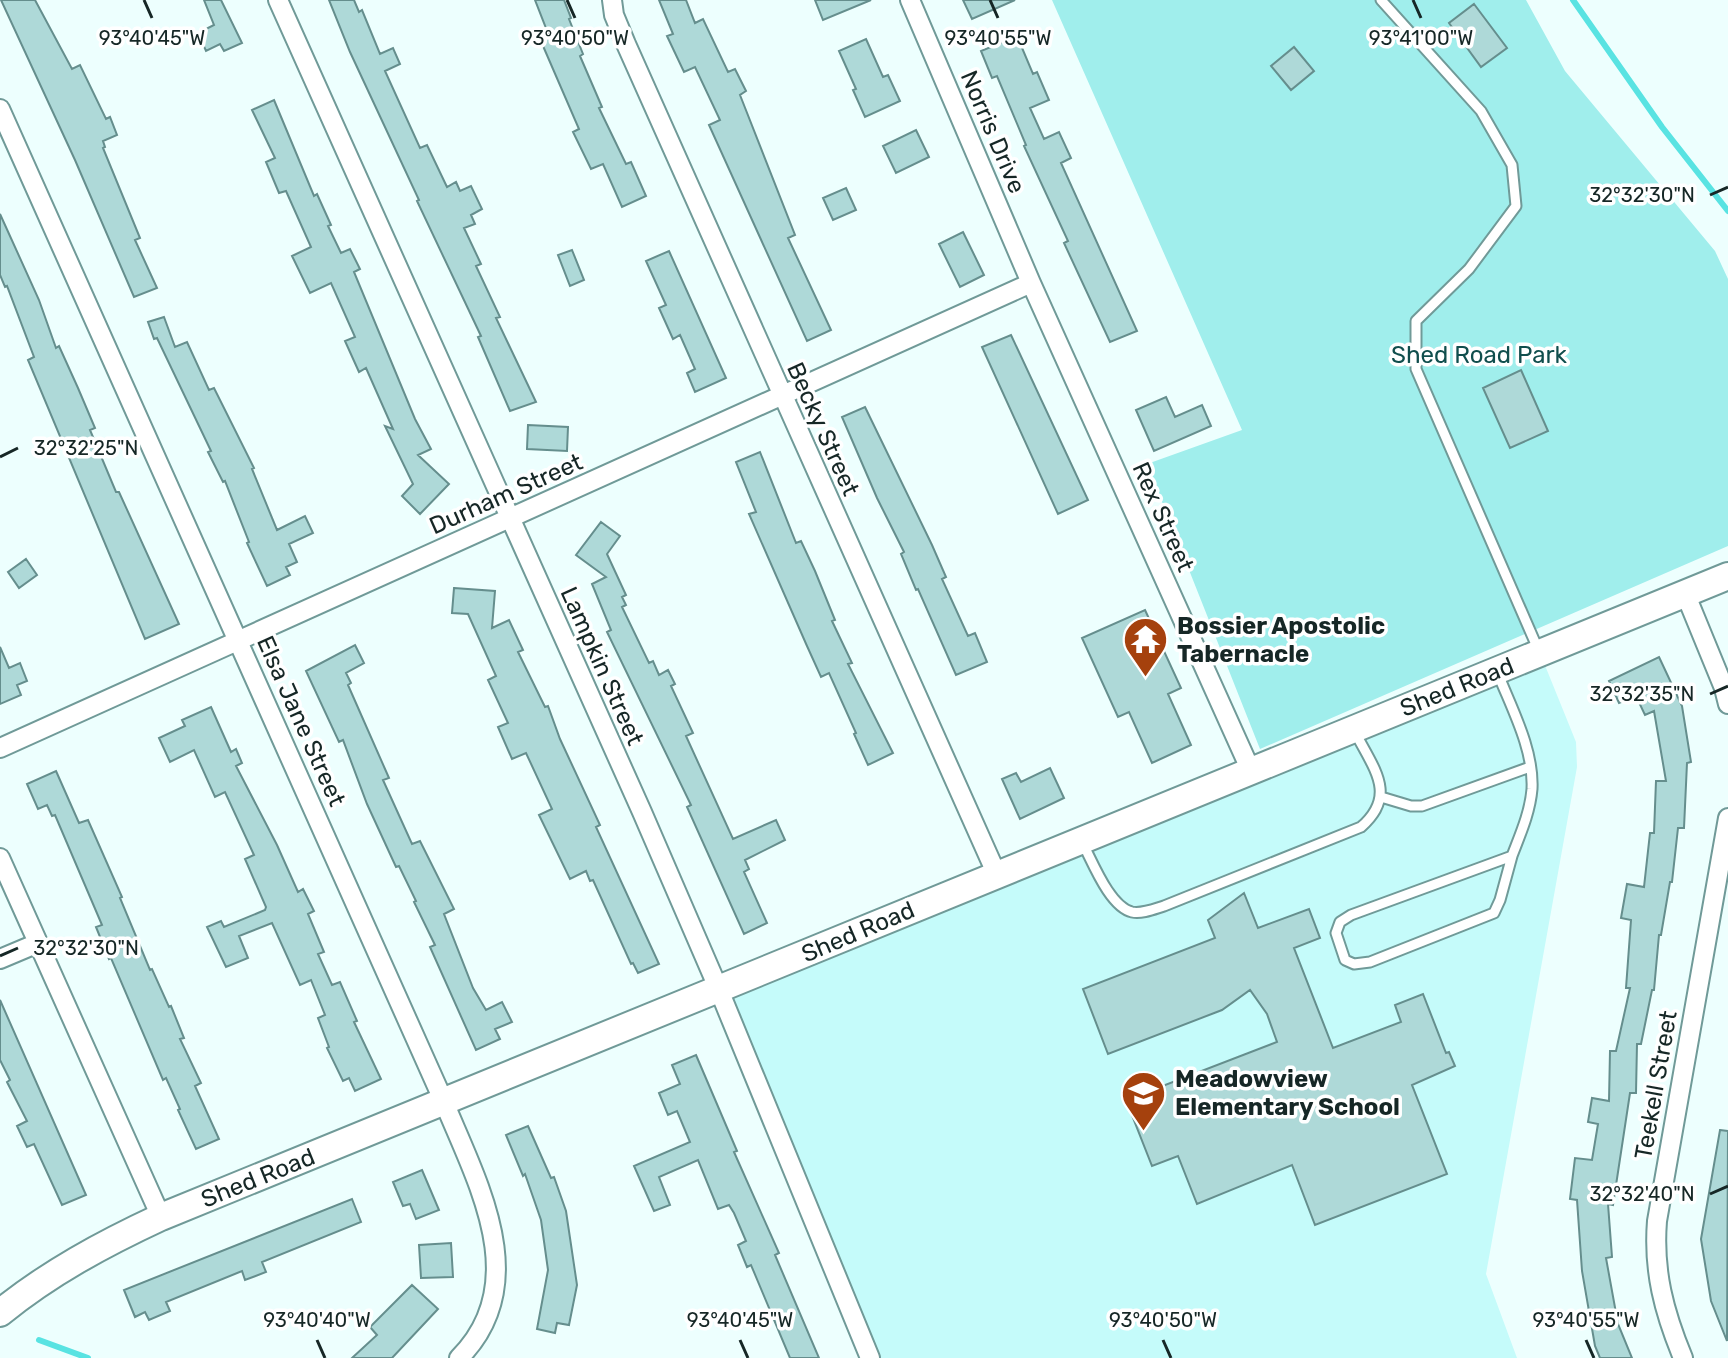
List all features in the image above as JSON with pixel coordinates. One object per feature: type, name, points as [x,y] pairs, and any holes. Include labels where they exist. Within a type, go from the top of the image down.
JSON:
[{"type":"street","name":"Lampkin Street","points":[[278,0],[719,990],[870,1358]]},
{"type":"street","name":"Becky Street","points":[[612,0],[614,15],[626,44],[997,875]]},
{"type":"street","name":"Norris Drive","points":[[910,0],[1031,283]]},
{"type":"street","name":"Elsa Jane Street","points":[[0,109],[444,1102],[484,1200],[494,1232],[497,1264],[495,1295],[484,1323],[459,1358]]},
{"type":"street","name":"Durham Street","points":[[0,748],[1031,283]]},
{"type":"street","name":"Rex Street","points":[[1031,283],[1251,771]]},
{"type":"street","name":"Shed Road","points":[[0,1313],[61,1269],[161,1217],[1728,576]]},
{"type":"street","points":[[1685,593],[1728,704]]},
{"type":"street","name":"Teekell Street","points":[[1683,1358],[1662,1303],[1657,1274],[1656,1235],[1728,818]]},
{"type":"street","points":[[0,858],[161,1217]]},
{"type":"street","points":[[0,959],[38,943]]},
{"type":"lane","points":[[1381,0],[1481,111],[1512,165],[1516,206],[1469,269],[1416,321],[1416,369],[1540,653]]},
{"type":"lane","points":[[1497,671],[1523,738],[1532,788],[1527,819],[1494,913],[1370,962],[1354,964],[1345,960],[1336,933],[1340,922],[1351,915],[1512,856]]},
{"type":"lane","points":[[1081,841],[1106,889],[1119,905],[1130,911],[1142,912],[1361,827],[1374,816],[1382,790],[1354,730]]},
{"type":"lane","points":[[1381,797],[1422,806],[1530,767]]},
{"type":"shaded area","name":"Meadowview Elementary School","points":[[1540,653],[1576,742],[1577,767],[1486,1274],[1517,1358],[870,1358],[719,990]]},
{"type":"green space","name":"Shed Road Park","points":[[1052,0],[1526,0],[1565,71],[1715,251],[1728,279],[1728,546],[1260,749],[1147,464],[1242,430]]},
{"type":"building","points":[[1,0],[35,0],[72,69],[80,65],[106,119],[110,117],[117,135],[103,141],[103,148],[140,238],[135,240],[157,288],[134,297]]},
{"type":"building","points":[[204,0],[221,0],[242,43],[224,51],[220,44],[206,51],[198,33],[214,25]]},
{"type":"building","points":[[329,0],[354,0],[359,12],[362,10],[380,54],[393,48],[400,64],[385,71],[420,148],[427,145],[447,187],[456,182],[460,191],[471,186],[482,209],[471,215],[475,224],[464,228],[481,264],[476,266],[500,317],[496,318],[536,402],[510,411],[478,337],[481,336],[417,201]]},
{"type":"building","points":[[535,0],[564,0],[583,54],[580,56],[602,107],[599,108],[626,164],[631,162],[646,196],[622,207],[603,164],[591,169],[573,132],[579,129],[540,39],[549,36]]},
{"type":"building","points":[[659,0],[686,0],[695,23],[703,19],[728,72],[735,69],[746,91],[740,95],[795,235],[788,238],[831,330],[807,341],[709,125],[720,120],[695,67],[684,72],[667,36],[673,34]]},
{"type":"building","points":[[815,0],[871,0],[823,20]]},
{"type":"building","points":[[963,0],[1015,0],[972,19]]},
{"type":"building","points":[[1474,4],[1507,48],[1481,67],[1449,23]]},
{"type":"building","points":[[1017,36],[1033,74],[1037,72],[1049,100],[1030,108],[1044,139],[1059,132],[1071,158],[1061,163],[1137,331],[1110,342],[1064,243],[1068,241],[1024,146],[997,76],[992,78],[981,51]]},
{"type":"building","points":[[866,39],[883,77],[888,75],[900,101],[865,117],[839,51]]},
{"type":"building","points":[[1294,47],[1314,71],[1291,90],[1271,66]]},
{"type":"building","points":[[274,100],[341,253],[350,249],[360,269],[354,272],[415,419],[431,449],[418,455],[449,484],[420,514],[402,496],[413,484],[385,426],[393,429],[366,368],[359,372],[345,341],[355,337],[331,283],[310,293],[292,256],[311,247],[286,191],[279,193],[266,162],[275,158],[252,110]]},
{"type":"building","points":[[916,130],[929,157],[896,173],[883,146]]},
{"type":"building","points":[[846,188],[856,210],[833,220],[823,198]]},
{"type":"building","points":[[0,214],[39,300],[56,348],[59,346],[95,428],[90,430],[116,492],[119,492],[179,624],[145,639],[28,360],[34,357],[0,275]]},
{"type":"building","points":[[963,232],[984,275],[960,287],[939,244]]},
{"type":"building","points":[[572,250],[584,280],[570,286],[558,255]]},
{"type":"building","points":[[669,251],[726,378],[695,392],[687,373],[695,369],[680,335],[673,339],[659,308],[666,305],[646,261]]},
{"type":"building","points":[[164,317],[175,347],[187,342],[209,390],[214,388],[254,468],[277,530],[305,516],[313,533],[289,544],[297,562],[286,567],[290,575],[267,586],[247,543],[225,481],[208,452],[211,451],[157,338],[154,339],[148,322]]},
{"type":"building","points":[[1011,335],[1088,500],[1058,514],[982,347]]},
{"type":"building","points":[[1521,370],[1548,431],[1510,448],[1483,388]]},
{"type":"building","points":[[1166,397],[1175,417],[1202,405],[1211,426],[1154,451],[1136,410]]},
{"type":"building","points":[[865,407],[932,545],[946,577],[942,579],[968,636],[975,633],[987,662],[956,675],[842,417]]},
{"type":"building","points":[[528,425],[568,427],[567,451],[527,449]]},
{"type":"building","points":[[760,452],[796,543],[801,541],[815,571],[835,620],[832,621],[852,663],[848,664],[893,753],[868,765],[829,673],[821,677],[749,514],[756,512],[736,462]]},
{"type":"building","points":[[601,522],[620,536],[607,554],[626,595],[622,597],[626,605],[622,607],[649,663],[653,661],[659,675],[668,670],[675,684],[671,686],[693,733],[686,736],[733,839],[776,820],[785,840],[745,860],[749,869],[744,872],[767,923],[744,934],[687,807],[691,805],[607,632],[611,630],[592,584],[606,577],[576,555]]},
{"type":"building","points":[[26,559],[37,575],[19,588],[8,572]]},
{"type":"building","points":[[454,588],[495,591],[492,628],[509,620],[523,650],[518,652],[545,707],[548,706],[600,825],[596,827],[659,964],[638,973],[593,880],[590,881],[586,871],[570,879],[539,815],[552,809],[526,753],[512,759],[498,727],[508,723],[488,680],[496,676],[468,614],[452,613]]},
{"type":"building","points":[[1145,610],[1181,688],[1168,694],[1191,745],[1152,763],[1129,712],[1118,717],[1082,638]]},
{"type":"building","points":[[355,645],[364,663],[346,673],[351,683],[348,685],[389,778],[383,780],[412,844],[420,841],[454,909],[444,914],[473,988],[486,1010],[502,1002],[512,1022],[495,1029],[500,1039],[476,1050],[430,947],[435,945],[416,901],[399,866],[396,867],[367,804],[343,740],[339,742],[306,671]]},
{"type":"building","points":[[0,647],[9,668],[20,663],[27,681],[17,685],[21,695],[0,704]]},
{"type":"building","points":[[1659,657],[1682,706],[1691,762],[1687,763],[1684,828],[1678,828],[1672,882],[1659,935],[1654,990],[1641,1044],[1637,1044],[1636,1093],[1630,1093],[1613,1205],[1608,1204],[1612,1257],[1606,1258],[1618,1324],[1632,1358],[1600,1358],[1595,1346],[1582,1271],[1577,1200],[1570,1199],[1575,1158],[1592,1160],[1598,1124],[1588,1122],[1592,1098],[1609,1101],[1610,1051],[1616,1051],[1630,988],[1626,988],[1631,920],[1621,918],[1627,884],[1644,887],[1650,833],[1654,833],[1656,781],[1666,781],[1654,711],[1645,715],[1636,696],[1619,703],[1609,681]]},
{"type":"building","points":[[211,707],[231,752],[236,749],[242,763],[236,766],[298,892],[303,889],[314,911],[308,914],[324,952],[318,954],[332,985],[340,982],[357,1021],[354,1022],[381,1079],[355,1091],[349,1078],[343,1081],[327,1048],[318,1018],[325,1015],[311,980],[300,985],[272,923],[239,936],[248,958],[226,967],[207,927],[221,921],[224,927],[266,907],[245,859],[254,855],[225,792],[215,797],[194,750],[170,762],[159,738],[185,726],[182,720]]},
{"type":"building","points":[[1050,768],[1064,798],[1020,819],[1002,779],[1016,773],[1021,782]]},
{"type":"building","points":[[56,771],[79,823],[88,820],[150,970],[171,1006],[184,1038],[180,1039],[201,1083],[195,1086],[219,1139],[196,1149],[109,959],[96,927],[102,925],[55,815],[52,816],[47,805],[38,809],[27,784]]},
{"type":"building","points":[[1244,893],[1258,928],[1309,909],[1320,938],[1294,948],[1333,1048],[1401,1022],[1395,1005],[1423,994],[1446,1053],[1449,1052],[1455,1066],[1412,1085],[1447,1174],[1315,1225],[1292,1165],[1197,1204],[1178,1156],[1152,1166],[1126,1100],[1277,1042],[1267,1014],[1250,990],[1222,1010],[1108,1054],[1083,989],[1215,938],[1208,920]]},
{"type":"building","points":[[0,1000],[86,1195],[62,1205],[34,1144],[27,1147],[17,1126],[27,1121],[7,1082],[10,1080],[0,1060]]},
{"type":"building","points":[[696,1055],[737,1151],[734,1152],[779,1253],[775,1255],[819,1358],[790,1358],[751,1265],[747,1267],[738,1245],[746,1241],[734,1213],[729,1205],[718,1209],[698,1160],[659,1177],[670,1205],[654,1211],[634,1166],[690,1142],[677,1111],[668,1115],[659,1093],[680,1084],[672,1065]]},
{"type":"building","points":[[528,1126],[551,1178],[554,1177],[566,1211],[577,1285],[569,1325],[557,1323],[555,1333],[537,1329],[548,1270],[541,1220],[525,1174],[523,1176],[506,1135]]},
{"type":"building","points":[[1720,1130],[1728,1131],[1727,1341],[1711,1301],[1701,1239]]},
{"type":"building","points":[[422,1170],[439,1210],[416,1219],[410,1204],[403,1206],[393,1182]]},
{"type":"building","points":[[352,1199],[361,1222],[262,1262],[266,1272],[245,1280],[242,1271],[166,1302],[170,1311],[149,1320],[145,1312],[135,1317],[124,1290]]},
{"type":"building","points":[[451,1243],[453,1277],[421,1278],[419,1245]]},
{"type":"building","points":[[412,1285],[438,1309],[392,1358],[352,1358],[377,1335],[370,1327]]},
{"type":"waterway","points":[[1573,0],[1662,127],[1728,211]]},
{"type":"waterway","points":[[39,1340],[88,1358]]},
{"type":"place","name":"Bossier Apostolic Tabernacle","points":[[1146,679]]},
{"type":"place","name":"Meadowview Elementary School","points":[[1144,1132]]}]
